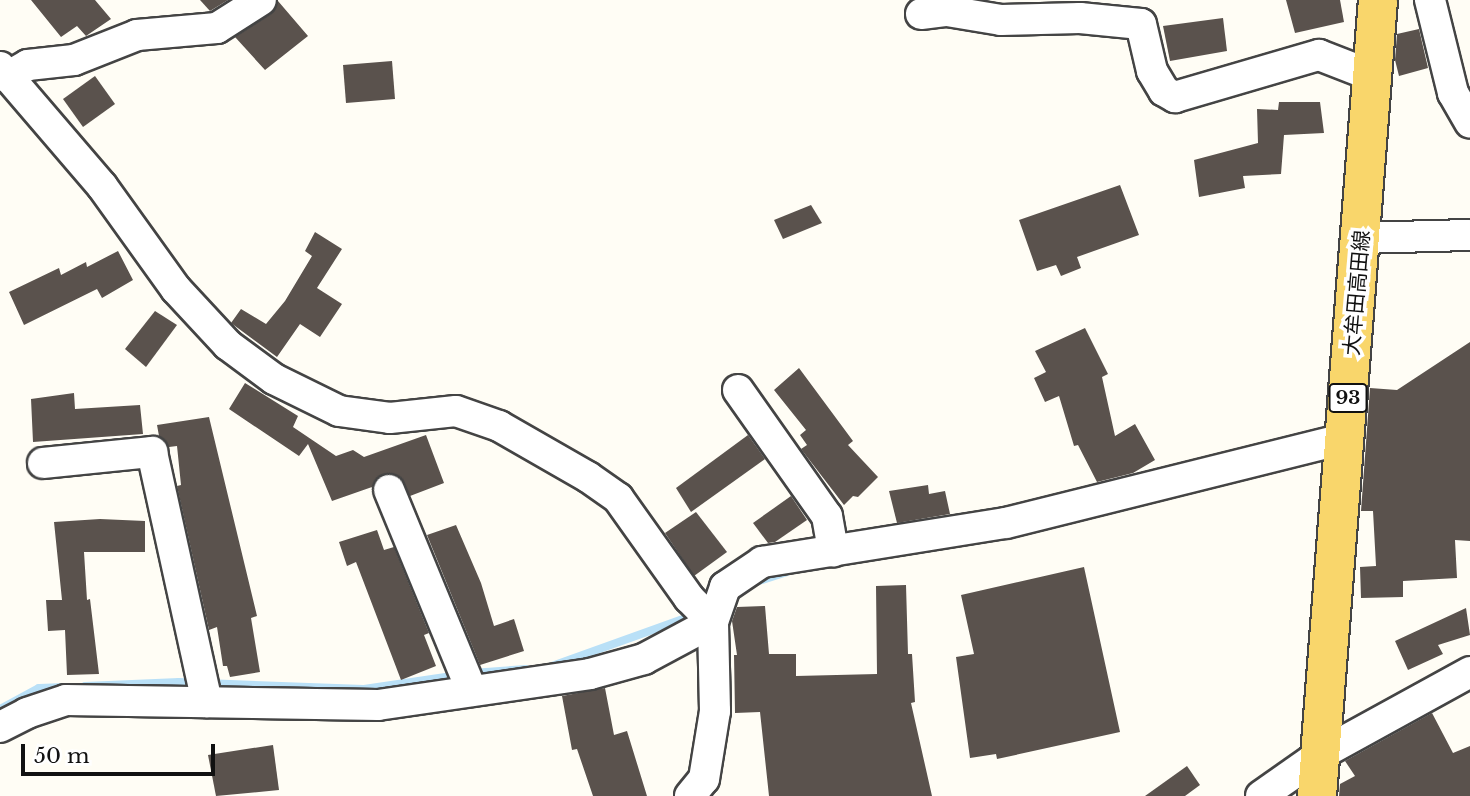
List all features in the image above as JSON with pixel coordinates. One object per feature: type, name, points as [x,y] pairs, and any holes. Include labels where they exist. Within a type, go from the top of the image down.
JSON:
[{"type":"main road","name":"大牟田高田線","points":[[1317,796],[1362,238],[1378,0]]},
{"type":"street","points":[[261,0],[217,28],[137,34],[74,60],[28,65],[4,72],[58,131],[176,289],[228,345],[274,379],[339,411],[390,418],[456,411],[499,426],[589,477],[618,498],[689,598],[713,622]]},
{"type":"street","points":[[1430,0],[1452,93],[1470,123]]},
{"type":"street","points":[[938,8],[1001,20],[1080,18],[1141,24],[1152,71],[1164,91],[1175,97],[1319,55],[1373,76]]},
{"type":"street","points":[[1362,238],[1470,234]]},
{"type":"street","points":[[738,390],[827,516],[833,551]]},
{"type":"street","points":[[705,789],[715,711],[713,622],[725,586],[762,562],[1006,523],[1344,439]]},
{"type":"street","points":[[43,463],[152,452],[207,702]]},
{"type":"street","points":[[389,490],[472,691]]},
{"type":"street","points":[[0,727],[27,713],[66,700],[378,705],[590,674],[633,662],[713,622]]},
{"type":"street","points":[[1261,796],[1321,754],[1470,672]]},
{"type":"building","points":[[31,0],[95,0],[111,19],[86,36],[77,26],[61,37]]},
{"type":"building","points":[[200,0],[228,0],[210,11]]},
{"type":"building","points":[[1286,0],[1340,0],[1344,22],[1295,33]]},
{"type":"building","points":[[278,1],[308,36],[265,70],[235,37],[271,14]]},
{"type":"building","points":[[1223,18],[1227,51],[1170,61],[1163,26]]},
{"type":"building","points":[[1419,29],[1428,68],[1399,76],[1395,60],[1397,34]]},
{"type":"building","points":[[392,61],[395,99],[346,103],[343,65]]},
{"type":"building","points":[[95,76],[115,104],[83,127],[63,99]]},
{"type":"building","points":[[1279,102],[1320,102],[1324,133],[1284,135],[1281,174],[1243,176],[1245,188],[1199,197],[1194,160],[1258,143],[1257,109],[1278,110]]},
{"type":"building","points":[[1120,185],[1139,235],[1077,257],[1081,268],[1061,276],[1056,265],[1037,271],[1019,220]]},
{"type":"building","points":[[811,205],[822,223],[783,239],[774,220]]},
{"type":"building","points":[[315,232],[342,249],[317,288],[342,304],[320,337],[300,324],[277,357],[231,323],[241,309],[266,324],[285,301],[312,256],[305,251]]},
{"type":"building","points":[[118,251],[133,280],[102,298],[97,289],[24,325],[9,292],[59,268],[61,275],[86,262],[87,267]]},
{"type":"building","points":[[155,311],[177,325],[146,367],[125,349]]},
{"type":"building","points":[[1085,328],[1108,374],[1102,377],[1115,436],[1135,424],[1155,460],[1133,473],[1097,482],[1078,445],[1074,446],[1059,396],[1045,402],[1034,378],[1046,372],[1035,351]]},
{"type":"building","points":[[1470,342],[1470,541],[1455,540],[1457,578],[1403,581],[1403,597],[1361,598],[1360,567],[1376,566],[1373,511],[1361,511],[1370,388],[1397,390]]},
{"type":"building","points":[[799,368],[853,441],[848,445],[878,477],[858,497],[853,496],[844,505],[801,449],[807,445],[800,435],[806,430],[774,390]]},
{"type":"building","points":[[245,383],[298,416],[293,427],[336,456],[353,450],[364,457],[426,435],[444,483],[410,496],[400,477],[383,474],[372,487],[332,501],[308,444],[299,456],[229,409]]},
{"type":"building","points":[[74,393],[75,409],[140,405],[143,434],[33,442],[31,399]]},
{"type":"building","points":[[209,417],[257,616],[251,618],[260,672],[230,677],[227,666],[223,666],[217,627],[209,630],[177,486],[181,485],[177,446],[169,447],[159,436],[157,425]]},
{"type":"building","points":[[748,435],[765,459],[691,512],[676,488]]},
{"type":"building","points":[[928,485],[929,494],[945,491],[950,514],[897,523],[889,491]]},
{"type":"building","points":[[791,496],[807,520],[775,542],[768,543],[753,523]]},
{"type":"building","points":[[696,512],[727,552],[694,576],[665,533]]},
{"type":"building","points":[[100,519],[145,521],[145,552],[84,552],[87,600],[90,599],[99,674],[67,675],[65,630],[48,631],[46,600],[62,600],[54,522]]},
{"type":"building","points":[[456,525],[481,583],[494,626],[514,619],[524,651],[480,665],[427,535]]},
{"type":"building","points":[[377,530],[384,550],[394,547],[429,633],[424,635],[436,666],[401,680],[356,562],[347,566],[339,542]]},
{"type":"building","points":[[1084,567],[1120,732],[997,759],[996,754],[970,758],[956,657],[974,654],[961,595]]},
{"type":"building","points":[[906,585],[908,654],[912,654],[915,702],[911,703],[932,796],[769,796],[760,712],[735,713],[734,655],[737,655],[732,621],[737,607],[765,606],[769,654],[796,654],[796,676],[877,674],[876,586]]},
{"type":"building","points":[[1466,608],[1470,635],[1438,645],[1443,654],[1408,670],[1395,641]]},
{"type":"building","points":[[605,688],[614,735],[627,731],[647,796],[593,796],[577,749],[572,750],[562,696]]},
{"type":"building","points":[[1432,713],[1453,753],[1470,746],[1470,796],[1339,796],[1340,784],[1355,776],[1345,761]]},
{"type":"building","points":[[273,745],[279,790],[216,796],[208,755]]},
{"type":"building","points":[[1187,766],[1200,785],[1185,796],[1145,796]]},
{"type":"waterway","points":[[756,582],[786,572]]},
{"type":"waterway","points":[[549,667],[686,618]]},
{"type":"waterway","points":[[472,673],[526,669]]},
{"type":"waterway","points":[[85,686],[179,682],[364,689],[459,675]]},
{"type":"waterway","points":[[0,709],[39,688],[65,687]]}]
